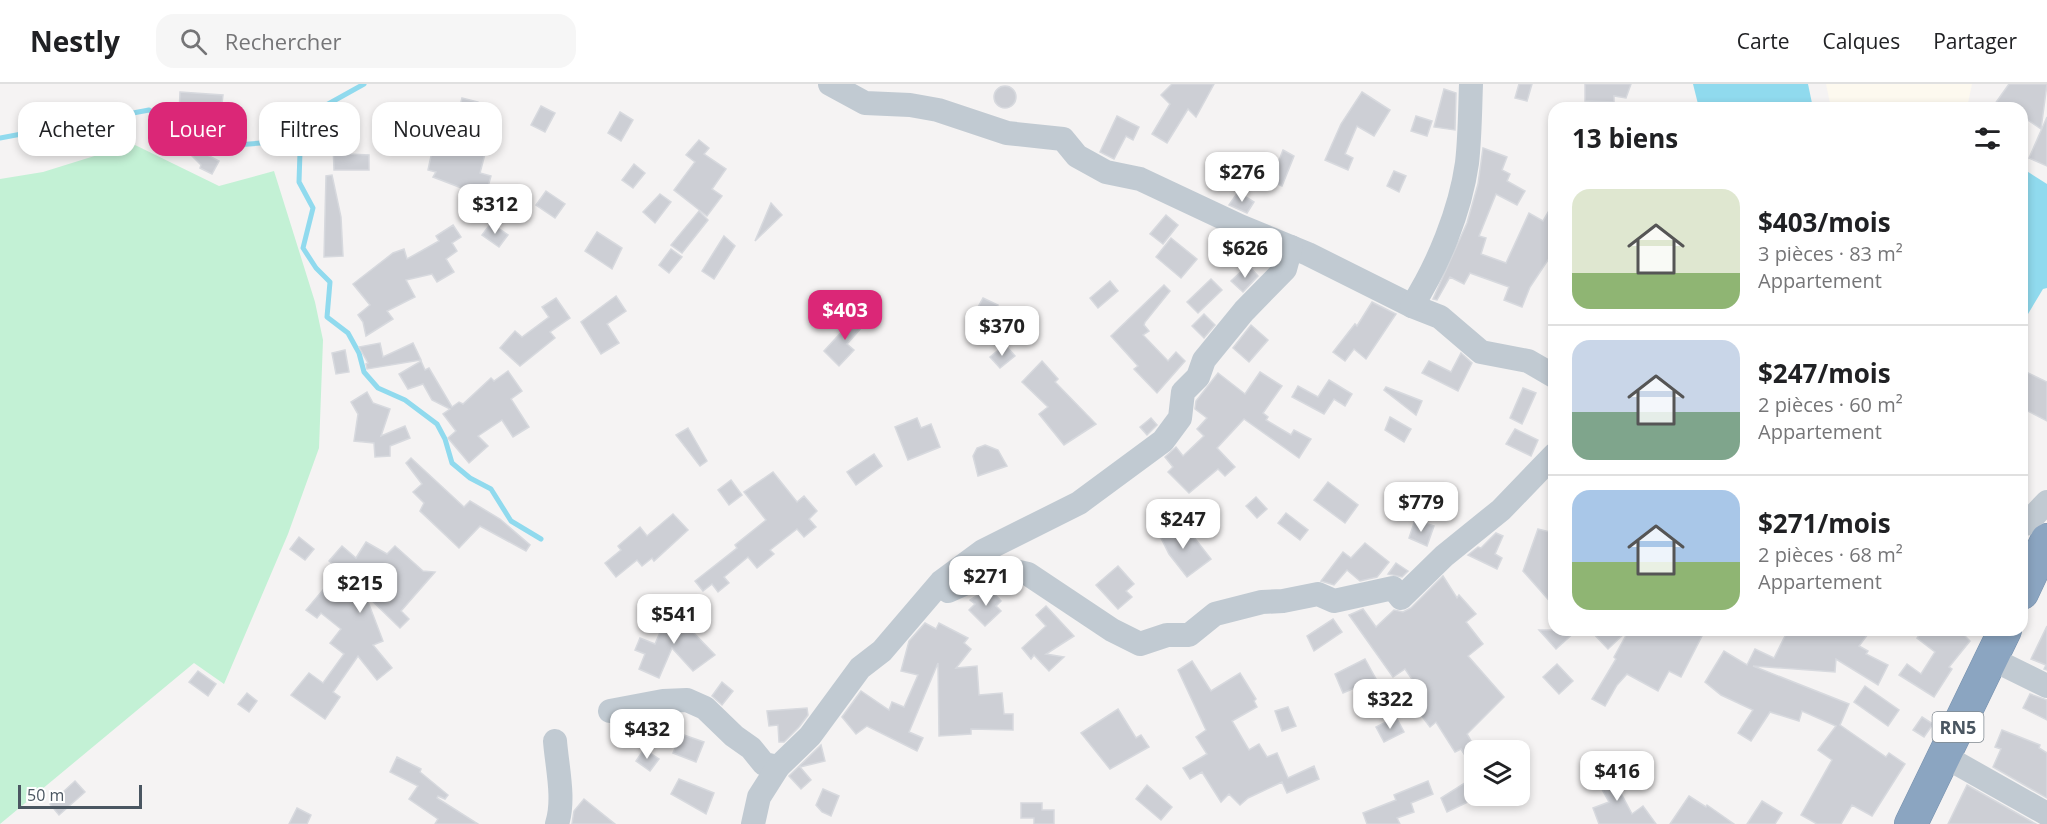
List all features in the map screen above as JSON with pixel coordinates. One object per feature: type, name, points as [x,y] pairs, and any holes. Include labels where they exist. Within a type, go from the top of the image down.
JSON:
[{"type":"highway","points":[[2028,566],[2036,531]]},
{"type":"highway","name":"RN5","points":[[1911,824],[1998,644]]},
{"type":"street","points":[[830,84],[865,103],[928,108],[1007,133],[1063,139],[1077,156],[1106,172],[1140,179],[1440,317],[1481,352],[1528,360],[1548,372]]},
{"type":"street","points":[[1412,306],[1425,286],[1452,222],[1467,164],[1471,84]]},
{"type":"street","points":[[753,824],[759,797],[778,767],[810,736],[860,668],[882,651],[941,582],[983,551],[1079,502],[1163,441],[1180,418],[1183,392],[1198,377],[1204,360],[1244,311],[1286,269],[1291,247]]},
{"type":"street","points":[[911,615],[957,585],[991,572],[1010,570],[1028,574],[1112,630],[1140,644],[1167,635],[1189,635],[1215,614],[1272,599],[1283,601],[1318,594],[1334,601],[1394,588],[1401,598],[1453,549],[1501,510],[1548,461]]},
{"type":"street","points":[[2036,531],[2047,502]]},
{"type":"street","points":[[1998,644],[2047,686]]},
{"type":"street","points":[[610,711],[663,701],[687,700],[705,708],[734,736],[751,748],[764,764],[778,767]]},
{"type":"street","points":[[555,741],[561,814],[557,824]]},
{"type":"street","points":[[1944,756],[2047,814]]},
{"type":"shaded area","points":[[1826,84],[1972,84],[1968,102],[1830,102]]},
{"type":"green space","points":[[136,145],[148,151],[148,156],[158,156],[219,186],[274,171],[315,302],[323,340],[319,448],[288,534],[224,684],[194,663],[0,824],[0,179],[43,172],[94,156],[136,156]]},
{"type":"water","points":[[1693,84],[1808,84],[1812,102],[1698,102]]},
{"type":"water","points":[[2028,172],[2047,184],[2047,288],[2043,289],[2028,314]]},
{"type":"building","points":[[1172,84],[1214,84],[1196,117],[1188,109],[1167,143],[1152,134],[1170,104],[1161,95]]},
{"type":"building","points":[[1519,84],[1532,84],[1527,101],[1515,98]]},
{"type":"building","points":[[1585,84],[1631,84],[1626,98],[1614,96],[1614,102],[1585,101]]},
{"type":"building","points":[[2009,84],[2047,84],[2041,129],[2028,120],[2028,102],[1996,102]]},
{"type":"building","points":[[1005,86],[1013,89],[1016,97],[1013,105],[1005,108],[997,105],[994,97],[997,89]]},
{"type":"building","points":[[1444,89],[1456,93],[1455,130],[1434,127]]},
{"type":"building","points":[[180,92],[223,95],[222,102],[180,102]]},
{"type":"building","points":[[1362,92],[1390,110],[1374,136],[1357,126],[1345,154],[1353,158],[1348,170],[1325,160],[1341,124]]},
{"type":"building","points":[[462,98],[478,102],[461,102]]},
{"type":"building","points":[[541,106],[555,113],[545,132],[531,125]]},
{"type":"building","points":[[620,112],[633,120],[621,141],[608,133]]},
{"type":"building","points":[[1117,116],[1139,127],[1133,140],[1126,136],[1114,159],[1100,152]]},
{"type":"building","points":[[1416,116],[1432,121],[1427,136],[1411,131]]},
{"type":"building","points":[[2047,117],[2047,166],[2029,158]]},
{"type":"building","points":[[699,140],[709,148],[704,154],[726,169],[712,189],[722,196],[707,216],[674,190],[695,162],[686,155]]},
{"type":"building","points":[[1483,148],[1507,157],[1502,170],[1510,174],[1507,181],[1525,191],[1517,205],[1496,194],[1479,236],[1486,238],[1481,254],[1506,263],[1529,213],[1543,221],[1548,212],[1548,260],[1530,287],[1522,307],[1504,300],[1509,287],[1470,273],[1464,284],[1450,277],[1437,300],[1433,299],[1467,223],[1478,184]]},
{"type":"building","points":[[1283,150],[1294,156],[1282,186],[1271,181]]},
{"type":"building","points":[[369,155],[369,170],[334,170],[333,156]]},
{"type":"building","points":[[192,156],[210,156],[219,161],[212,174],[200,168],[201,165]]},
{"type":"building","points":[[431,156],[484,156],[480,173],[491,176],[485,197],[433,177],[436,172],[428,170]]},
{"type":"building","points":[[634,164],[645,173],[633,188],[622,180]]},
{"type":"building","points":[[1394,171],[1406,176],[1399,192],[1387,186]]},
{"type":"building","points":[[332,175],[341,217],[343,256],[324,257],[326,176]]},
{"type":"building","points":[[546,191],[565,204],[555,218],[536,205]]},
{"type":"building","points":[[1238,192],[1254,202],[1247,213],[1229,205]]},
{"type":"building","points":[[660,194],[671,202],[655,223],[643,212]]},
{"type":"building","points":[[771,203],[782,215],[755,241]]},
{"type":"building","points":[[699,211],[708,220],[682,253],[671,245]]},
{"type":"building","points":[[1166,215],[1178,225],[1163,244],[1150,234]]},
{"type":"building","points":[[491,223],[508,235],[499,247],[482,235]]},
{"type":"building","points":[[453,225],[461,237],[452,243],[457,251],[446,259],[454,272],[437,282],[432,274],[406,280],[415,297],[387,311],[393,319],[366,336],[363,322],[358,315],[370,305],[353,284],[393,253],[404,249],[407,259],[439,241],[436,236]]},
{"type":"building","points":[[597,232],[622,248],[612,269],[585,251]]},
{"type":"building","points":[[724,236],[735,246],[714,279],[702,271]]},
{"type":"building","points":[[1171,238],[1197,259],[1181,278],[1156,257]]},
{"type":"building","points":[[671,249],[682,257],[669,273],[659,265]]},
{"type":"building","points":[[1248,265],[1258,276],[1243,292],[1231,281]]},
{"type":"building","points":[[1211,279],[1222,290],[1198,313],[1187,302]]},
{"type":"building","points":[[1110,281],[1118,291],[1098,308],[1090,298]]},
{"type":"building","points":[[1164,285],[1170,291],[1145,322],[1144,325],[1149,331],[1143,335],[1168,361],[1176,352],[1185,361],[1157,393],[1134,369],[1138,366],[1111,336]]},
{"type":"building","points":[[616,296],[626,311],[607,324],[619,343],[601,354],[581,322]]},
{"type":"building","points":[[556,298],[570,318],[550,332],[555,338],[520,366],[500,348],[515,331],[522,337],[549,317],[542,307]]},
{"type":"building","points":[[983,298],[998,305],[986,328],[971,320]]},
{"type":"building","points":[[1372,302],[1396,314],[1366,359],[1354,349],[1345,361],[1333,352],[1355,324],[1357,326]]},
{"type":"building","points":[[859,313],[868,320],[847,344],[854,350],[839,366],[824,351]]},
{"type":"building","points":[[1204,314],[1215,325],[1204,338],[1192,326]]},
{"type":"building","points":[[1251,325],[1268,340],[1249,362],[1233,348]]},
{"type":"building","points":[[380,343],[383,357],[413,343],[421,360],[367,369],[366,364],[368,363],[359,347]]},
{"type":"building","points":[[1002,347],[1007,347],[1015,356],[1000,368],[990,357]]},
{"type":"building","points":[[345,350],[349,372],[336,374],[332,353]]},
{"type":"building","points":[[1461,353],[1472,363],[1458,391],[1422,373],[1429,361],[1451,372]]},
{"type":"building","points":[[421,361],[425,370],[429,368],[452,407],[459,402],[463,404],[491,378],[494,381],[508,371],[522,391],[511,399],[529,427],[513,437],[502,420],[478,436],[488,446],[469,463],[448,438],[456,431],[443,414],[450,409],[432,400],[423,384],[408,389],[399,374]]},
{"type":"building","points":[[1042,361],[1058,379],[1055,382],[1096,424],[1064,445],[1039,414],[1048,407],[1022,382]]},
{"type":"building","points":[[1260,372],[1282,386],[1263,413],[1268,417],[1266,420],[1291,435],[1294,430],[1311,439],[1299,458],[1244,419],[1217,448],[1235,467],[1225,476],[1218,469],[1189,493],[1168,472],[1173,467],[1165,457],[1176,447],[1183,456],[1204,436],[1197,429],[1207,418],[1195,409],[1196,401],[1218,373],[1245,394]]},
{"type":"building","points":[[2028,373],[2047,382],[2047,421],[2028,411]]},
{"type":"building","points":[[1329,380],[1352,394],[1345,406],[1334,399],[1324,414],[1292,397],[1298,386],[1318,397]]},
{"type":"building","points":[[1386,387],[1422,401],[1416,415],[1384,390]]},
{"type":"building","points":[[1523,388],[1536,393],[1522,424],[1510,418]]},
{"type":"building","points":[[367,392],[373,403],[390,409],[381,436],[405,426],[410,438],[390,446],[390,456],[375,457],[374,443],[354,441],[358,414],[351,402]]},
{"type":"building","points":[[1390,417],[1411,429],[1404,442],[1385,430]]},
{"type":"building","points":[[917,418],[921,428],[931,424],[940,447],[908,460],[895,427]]},
{"type":"building","points":[[1151,418],[1157,425],[1147,435],[1140,427]]},
{"type":"building","points":[[688,428],[707,461],[700,466],[676,435]]},
{"type":"building","points":[[1515,429],[1538,440],[1531,456],[1506,444]]},
{"type":"building","points":[[985,445],[998,450],[1007,466],[978,476],[973,456],[977,448]]},
{"type":"building","points":[[874,454],[882,466],[856,485],[847,472]]},
{"type":"building","points":[[411,458],[464,507],[470,501],[500,519],[530,545],[526,551],[480,526],[459,548],[420,511],[424,503],[413,492],[422,484],[406,463]]},
{"type":"building","points":[[773,472],[797,502],[804,496],[817,511],[809,519],[816,527],[804,537],[797,529],[770,550],[774,554],[757,568],[748,557],[724,577],[729,583],[718,592],[712,584],[703,591],[695,581],[737,548],[735,545],[766,520],[744,492]]},
{"type":"building","points":[[731,480],[742,495],[729,505],[718,490]]},
{"type":"building","points":[[1328,482],[1358,505],[1345,523],[1314,500]]},
{"type":"building","points":[[1256,497],[1267,509],[1257,518],[1246,506]]},
{"type":"building","points":[[1286,513],[1308,530],[1300,540],[1278,523]]},
{"type":"building","points":[[673,514],[688,530],[654,561],[652,558],[642,566],[637,560],[616,577],[605,563],[621,550],[618,546],[640,527],[647,536]]},
{"type":"building","points":[[1415,520],[1434,526],[1427,546],[1409,538]]},
{"type":"building","points":[[1173,521],[1185,542],[1193,536],[1211,559],[1187,577],[1169,554],[1157,530]]},
{"type":"building","points":[[1538,529],[1548,532],[1548,599],[1523,571]]},
{"type":"building","points":[[1496,533],[1503,536],[1495,554],[1502,558],[1497,569],[1468,555],[1478,547],[1481,548]]},
{"type":"building","points":[[299,537],[314,549],[305,560],[290,549]]},
{"type":"building","points":[[366,542],[387,554],[395,546],[423,571],[435,572],[401,611],[409,619],[400,628],[365,594],[383,641],[373,645],[392,668],[377,680],[358,656],[333,692],[340,697],[325,719],[291,695],[309,673],[323,683],[344,654],[330,643],[341,629],[321,613],[317,618],[306,610],[328,584],[324,581],[336,567],[329,561],[342,546],[356,558]]},
{"type":"building","points":[[1365,543],[1389,562],[1377,577],[1360,581],[1347,570],[1334,585],[1321,581],[1343,552],[1351,558]]},
{"type":"building","points":[[1396,563],[1408,571],[1402,577],[1388,574]]},
{"type":"building","points":[[1118,566],[1134,584],[1126,591],[1132,597],[1118,609],[1096,585]]},
{"type":"building","points":[[1443,576],[1457,598],[1459,595],[1476,614],[1466,622],[1483,644],[1468,656],[1504,697],[1467,734],[1470,740],[1464,740],[1464,754],[1461,749],[1455,752],[1436,722],[1430,727],[1414,706],[1425,698],[1405,669],[1393,677],[1349,615],[1363,609],[1376,627],[1394,610],[1403,612],[1411,608]]},
{"type":"building","points":[[989,588],[1001,601],[996,606],[1001,611],[985,626],[969,610],[975,604],[970,600]]},
{"type":"building","points":[[1046,606],[1074,636],[1046,654],[1064,657],[1049,671],[1034,655],[1031,659],[1022,648],[1046,626],[1036,615]]},
{"type":"building","points":[[676,607],[694,626],[690,629],[715,655],[693,671],[672,648],[659,678],[639,669],[645,654],[635,650],[640,638],[655,644],[664,623],[661,620]]},
{"type":"building","points":[[1333,619],[1342,632],[1314,651],[1307,636]]},
{"type":"building","points":[[925,623],[936,629],[939,623],[968,638],[964,643],[971,649],[956,668],[977,666],[979,695],[1002,693],[1004,714],[1013,714],[1013,730],[971,729],[971,734],[939,736],[938,663],[909,732],[923,738],[917,751],[867,726],[856,734],[842,717],[861,691],[889,710],[892,702],[904,707],[918,675],[901,671],[909,641]]},
{"type":"building","points":[[2047,626],[2047,670],[2044,669],[2046,665],[2031,659]]},
{"type":"building","points":[[1539,630],[1548,630],[1548,636],[1570,636],[1556,649]]},
{"type":"building","points":[[1596,636],[1622,636],[1608,649]]},
{"type":"building","points":[[1626,636],[1702,636],[1681,677],[1669,671],[1658,691],[1627,674],[1617,685],[1605,706],[1592,699],[1616,659],[1614,657]]},
{"type":"building","points":[[1785,636],[1866,636],[1859,646],[1868,651],[1866,654],[1888,665],[1878,685],[1836,659],[1835,672],[1753,666],[1849,704],[1840,725],[1886,757],[1889,753],[1905,764],[1872,816],[1852,805],[1841,824],[1817,824],[1801,815],[1832,760],[1818,750],[1836,726],[1802,711],[1799,721],[1770,712],[1751,741],[1738,733],[1753,710],[1721,695],[1705,682],[1724,651],[1747,665],[1755,649],[1774,658]]},
{"type":"building","points":[[1918,636],[1965,636],[1970,641],[1949,667],[1952,669],[1934,697],[1899,675],[1907,664],[1921,674],[1935,652],[1917,638]]},
{"type":"building","points":[[1365,659],[1376,679],[1343,693],[1335,674]]},
{"type":"building","points":[[1192,661],[1211,691],[1240,673],[1256,699],[1254,701],[1257,707],[1232,721],[1249,750],[1259,744],[1267,757],[1277,753],[1288,778],[1314,766],[1319,779],[1287,793],[1282,782],[1248,798],[1240,805],[1229,794],[1221,802],[1202,772],[1190,779],[1183,768],[1207,754],[1196,737],[1206,730],[1178,670]]},
{"type":"building","points":[[1557,664],[1573,681],[1559,694],[1543,677]]},
{"type":"building","points":[[198,671],[216,684],[208,696],[189,682]]},
{"type":"building","points":[[722,682],[733,691],[722,705],[712,696]]},
{"type":"building","points":[[1865,686],[1899,710],[1888,726],[1854,702]]},
{"type":"building","points":[[247,693],[257,701],[249,712],[238,704]]},
{"type":"building","points":[[2030,694],[2047,700],[2047,720],[2023,708]]},
{"type":"building","points":[[1288,707],[1296,726],[1282,731],[1275,711]]},
{"type":"building","points":[[807,708],[808,715],[799,727],[784,742],[779,742],[778,725],[769,726],[767,711]]},
{"type":"building","points":[[1118,709],[1136,738],[1141,735],[1149,747],[1110,769],[1081,733]]},
{"type":"building","points":[[1396,717],[1404,732],[1384,742],[1376,727]]},
{"type":"building","points":[[1922,717],[1933,724],[1924,737],[1913,730]]},
{"type":"building","points":[[2002,730],[2040,745],[2039,748],[2047,753],[2047,798],[1993,767],[2001,749],[1995,747]]},
{"type":"building","points":[[681,734],[704,742],[696,762],[673,753]]},
{"type":"building","points":[[821,745],[825,761],[800,767],[811,780],[801,789],[789,776]]},
{"type":"building","points":[[644,749],[659,759],[650,771],[636,761]]},
{"type":"building","points":[[397,757],[421,769],[420,772],[448,795],[445,799],[438,796],[437,798],[478,824],[435,824],[438,819],[409,799],[418,786],[390,772]]},
{"type":"building","points":[[1615,762],[1621,773],[1613,778],[1632,814],[1643,806],[1656,824],[1599,824],[1593,808],[1609,802],[1594,775]]},
{"type":"building","points":[[679,779],[714,793],[706,814],[671,794]]},
{"type":"building","points":[[75,781],[85,792],[59,815],[50,804]]},
{"type":"building","points":[[1428,781],[1433,794],[1411,803],[1414,812],[1397,818],[1400,824],[1367,824],[1363,813],[1396,800],[1394,795]]},
{"type":"building","points":[[1464,783],[1464,804],[1447,812],[1441,798]]},
{"type":"building","points":[[1147,785],[1172,807],[1161,820],[1136,799]]},
{"type":"building","points":[[1967,785],[2036,824],[1948,824]]},
{"type":"building","points":[[823,789],[839,796],[831,816],[822,812],[816,805]]},
{"type":"building","points":[[1689,796],[1706,807],[1707,805],[1734,824],[1670,824]]},
{"type":"building","points":[[584,799],[615,824],[572,824],[574,811]]},
{"type":"building","points":[[1762,801],[1782,813],[1775,824],[1747,824]]},
{"type":"building","points":[[1021,803],[1042,803],[1042,810],[1054,810],[1054,824],[1034,824],[1034,818],[1021,818]]},
{"type":"building","points":[[297,808],[311,815],[307,824],[289,824]]},
{"type":"waterway","points":[[0,138],[149,110],[223,146],[274,142],[303,118],[364,84]]},
{"type":"waterway","points":[[300,156],[299,182],[313,208],[303,248],[316,268],[330,282],[327,317],[348,333],[359,353],[364,372],[378,388],[405,400],[437,424],[445,439],[452,463],[470,478],[491,489],[511,521],[541,539]]}]
